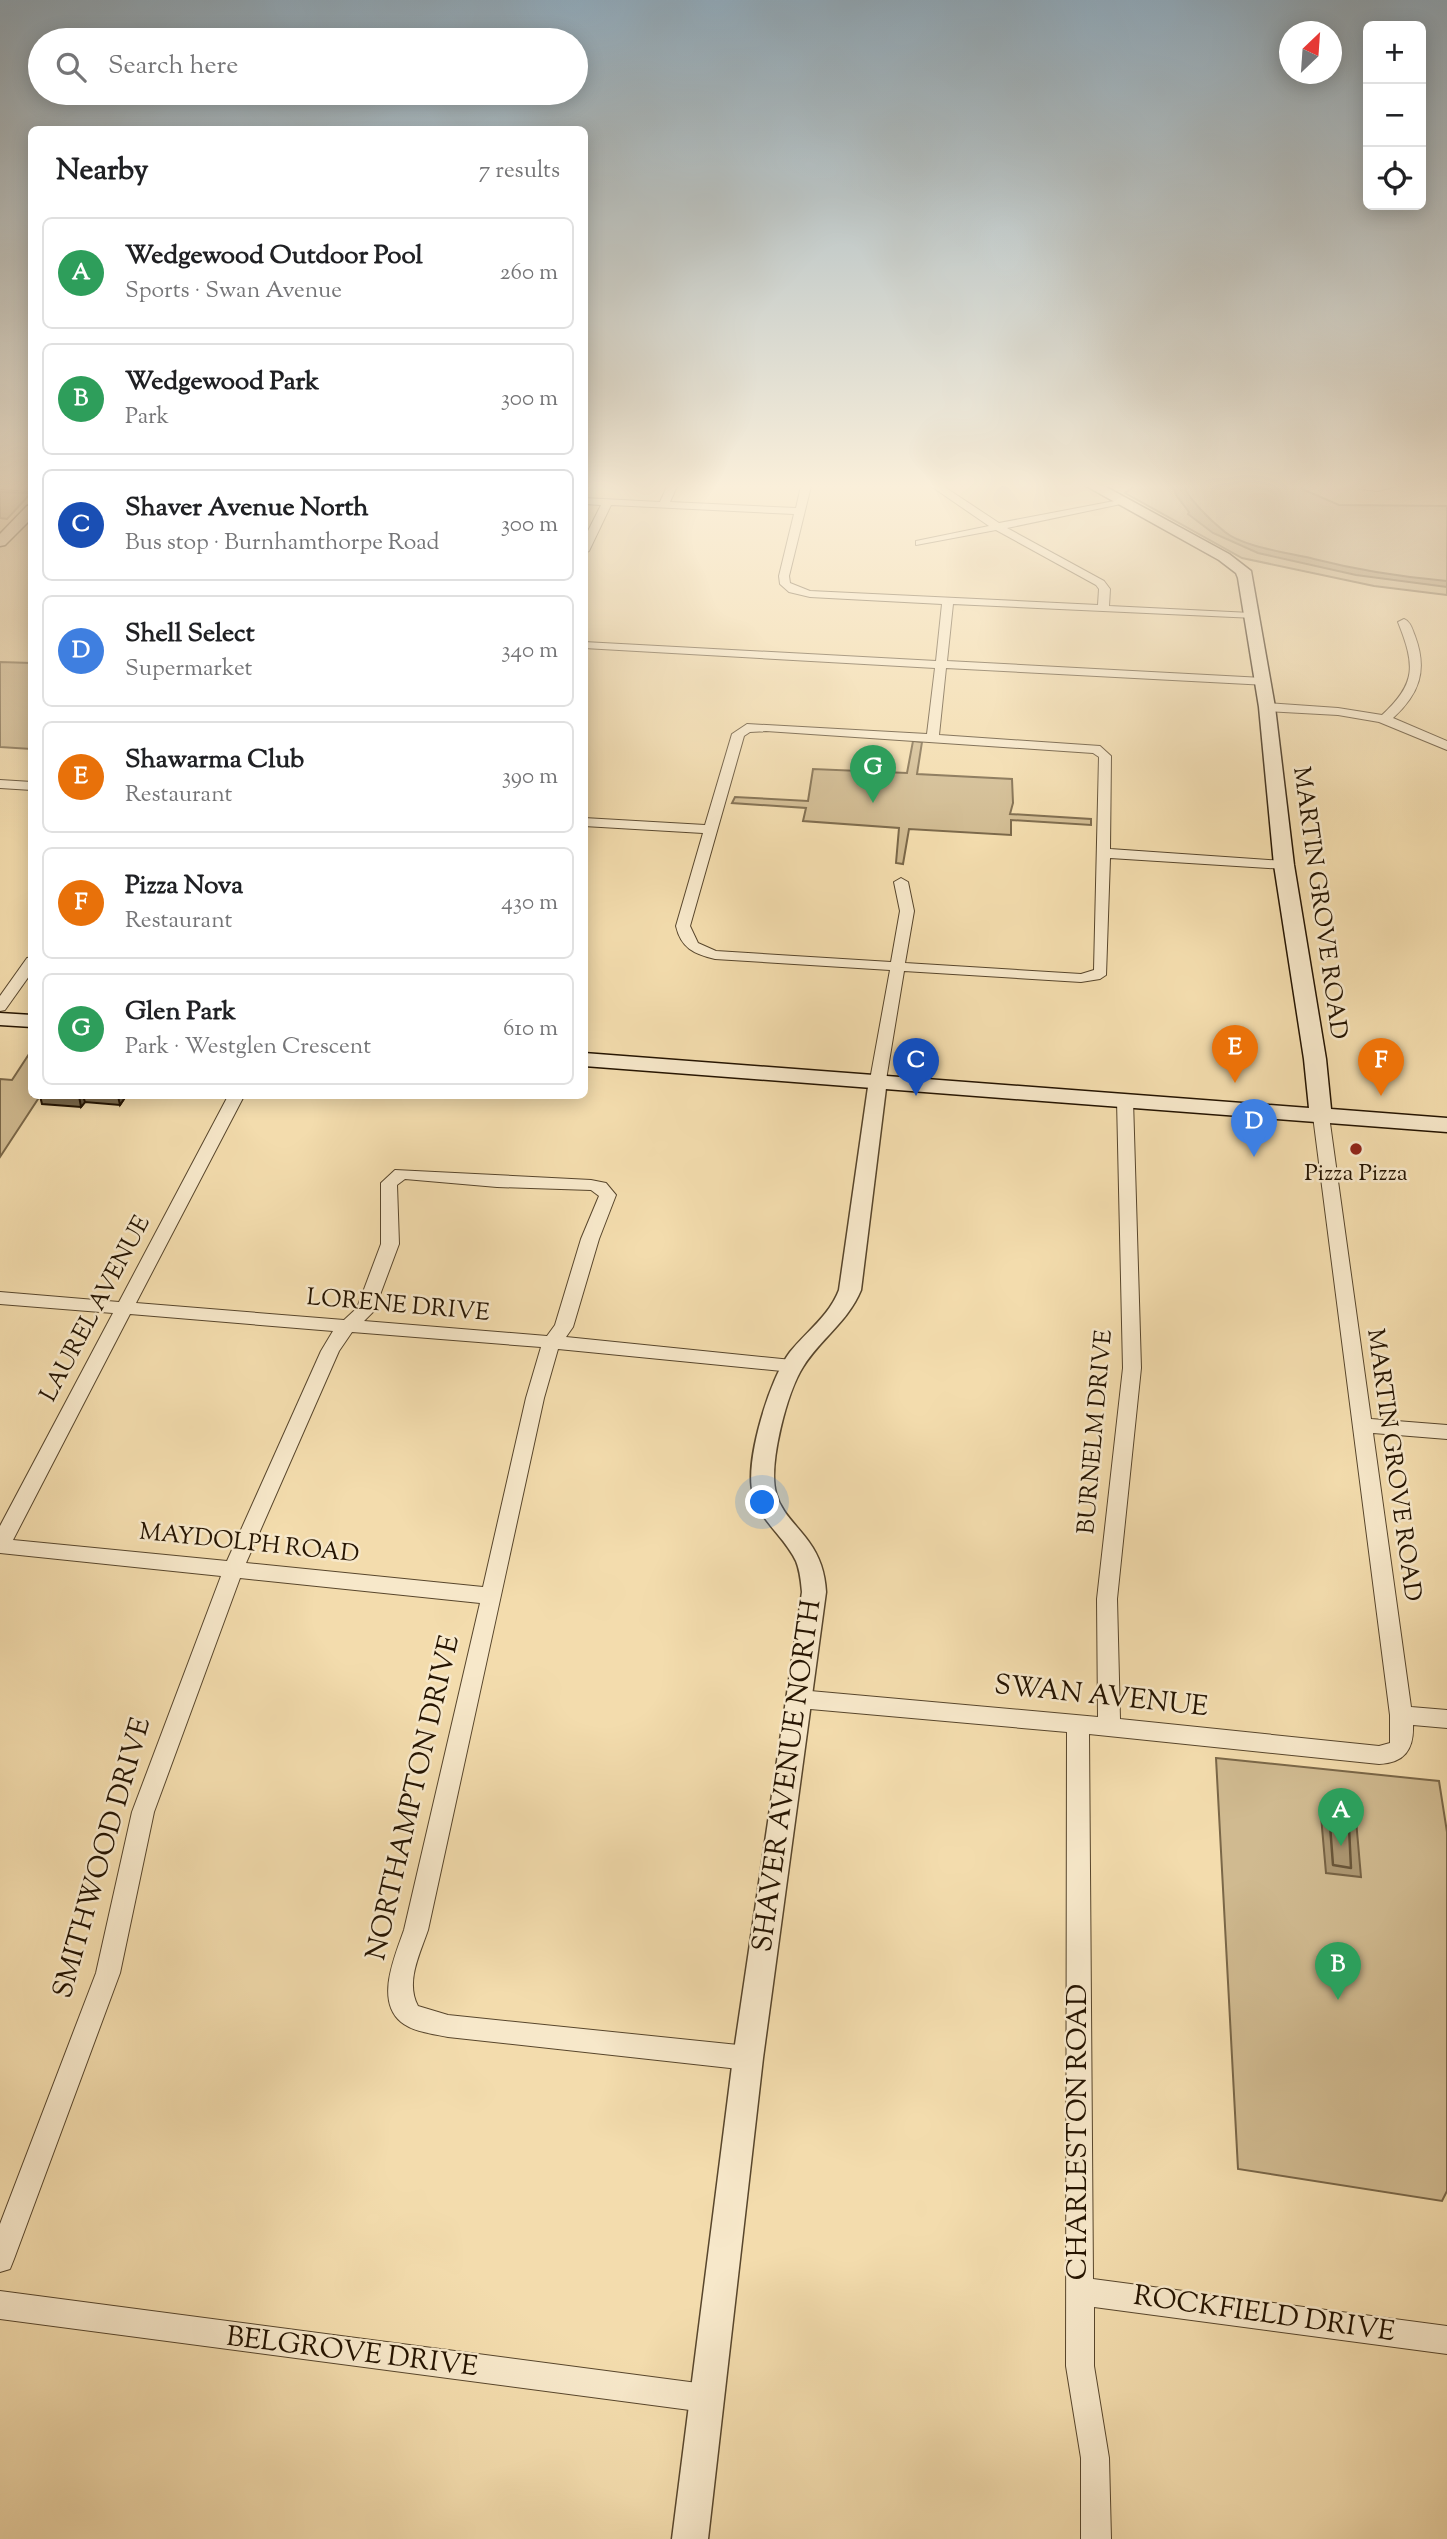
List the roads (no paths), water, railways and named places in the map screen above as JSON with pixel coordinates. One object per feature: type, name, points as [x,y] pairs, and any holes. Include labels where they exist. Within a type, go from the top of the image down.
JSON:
[{"type":"main road","name":"MARTIN GROVE ROAD","points":[[1249,600],[1267,707],[1284,865],[1321,1116]]},
{"type":"main road","points":[[0,1018],[28,1021]]},
{"type":"main road","points":[[588,1059],[1447,1125]]},
{"type":"street","points":[[938,600],[1251,616]]},
{"type":"street","points":[[1104,600],[1104,608]]},
{"type":"street","points":[[933,737],[948,601]]},
{"type":"street","points":[[1386,718],[1403,704],[1415,687],[1415,648],[1404,622]]},
{"type":"street","points":[[588,645],[1263,682]]},
{"type":"street","points":[[1267,707],[1341,711],[1386,718],[1414,728],[1447,746]]},
{"type":"street","points":[[747,728],[933,737],[1096,749],[1105,756],[1102,965],[1097,975],[1081,978],[715,955],[694,949],[686,940],[683,926],[710,829],[738,734],[747,728]]},
{"type":"street","points":[[0,784],[28,786]]},
{"type":"street","points":[[588,822],[710,829]]},
{"type":"street","points":[[1102,853],[1284,865]]},
{"type":"street","name":"SHAVER AVENUE NORTH","points":[[690,2539],[748,2058],[812,1612],[814,1577],[807,1555],[774,1515],[765,1499],[762,1468],[782,1392],[792,1366],[847,1300],[878,1080],[908,911],[901,882]]},
{"type":"street","points":[[0,1007],[28,967]]},
{"type":"street","name":"LAUREL AVENUE","points":[[0,1546],[234,1099]]},
{"type":"street","name":"BURNELM DRIVE","points":[[1109,1727],[1107,1600],[1132,1368],[1125,1100]]},
{"type":"street","name":"MARTIN GROVE ROAD","points":[[1321,1116],[1401,1715],[1402,1740],[1396,1753]]},
{"type":"street","name":"SMITHWOOD DRIVE","points":[[0,2259],[108,1973],[143,1812],[152,1783],[234,1568],[333,1344],[346,1327],[365,1311],[390,1244],[389,1183],[395,1176],[408,1174],[480,1181],[596,1186],[608,1195],[590,1239],[564,1327],[551,1343]]},
{"type":"street","name":"LORENE DRIVE","points":[[0,1298],[551,1343],[792,1366]]},
{"type":"street","name":"NORTHAMPTON DRIVE","points":[[551,1343],[518,1465],[492,1596],[416,1930],[402,1969],[400,1997],[409,2014],[424,2021],[448,2026],[748,2058]]},
{"type":"street","points":[[1361,1425],[1447,1432]]},
{"type":"street","name":"MAYDOLPH ROAD","points":[[0,1546],[492,1596]]},
{"type":"street","name":"SWAN AVENUE","points":[[799,1699],[1379,1755],[1396,1753]]},
{"type":"street","points":[[1401,1715],[1447,1719]]},
{"type":"street","name":"CHARLESTON ROAD","points":[[1078,1724],[1080,2366],[1095,2458],[1096,2539]]},
{"type":"street","name":"ROCKFIELD DRIVE","points":[[1080,2291],[1447,2340]]},
{"type":"street","name":"BELGROVE DRIVE","points":[[0,2305],[705,2398]]},
{"type":"water","points":[[1321,1816],[1356,1820],[1361,1877],[1326,1873]]},
{"type":"place","name":"Glen Park","points":[[873,803]]},
{"type":"place","name":"Shawarma Club","points":[[1235,1083]]},
{"type":"place","name":"Shaver Avenue North","points":[[916,1096]]},
{"type":"place","name":"Pizza Nova","points":[[1381,1096]]},
{"type":"place","name":"Pizza Pizza","points":[[1356,1149]]},
{"type":"place","name":"Shell Select","points":[[1254,1157]]},
{"type":"place","name":"Wedgewood Outdoor Pool","points":[[1341,1846]]},
{"type":"place","name":"Wedgewood Park","points":[[1338,2000]]}]
